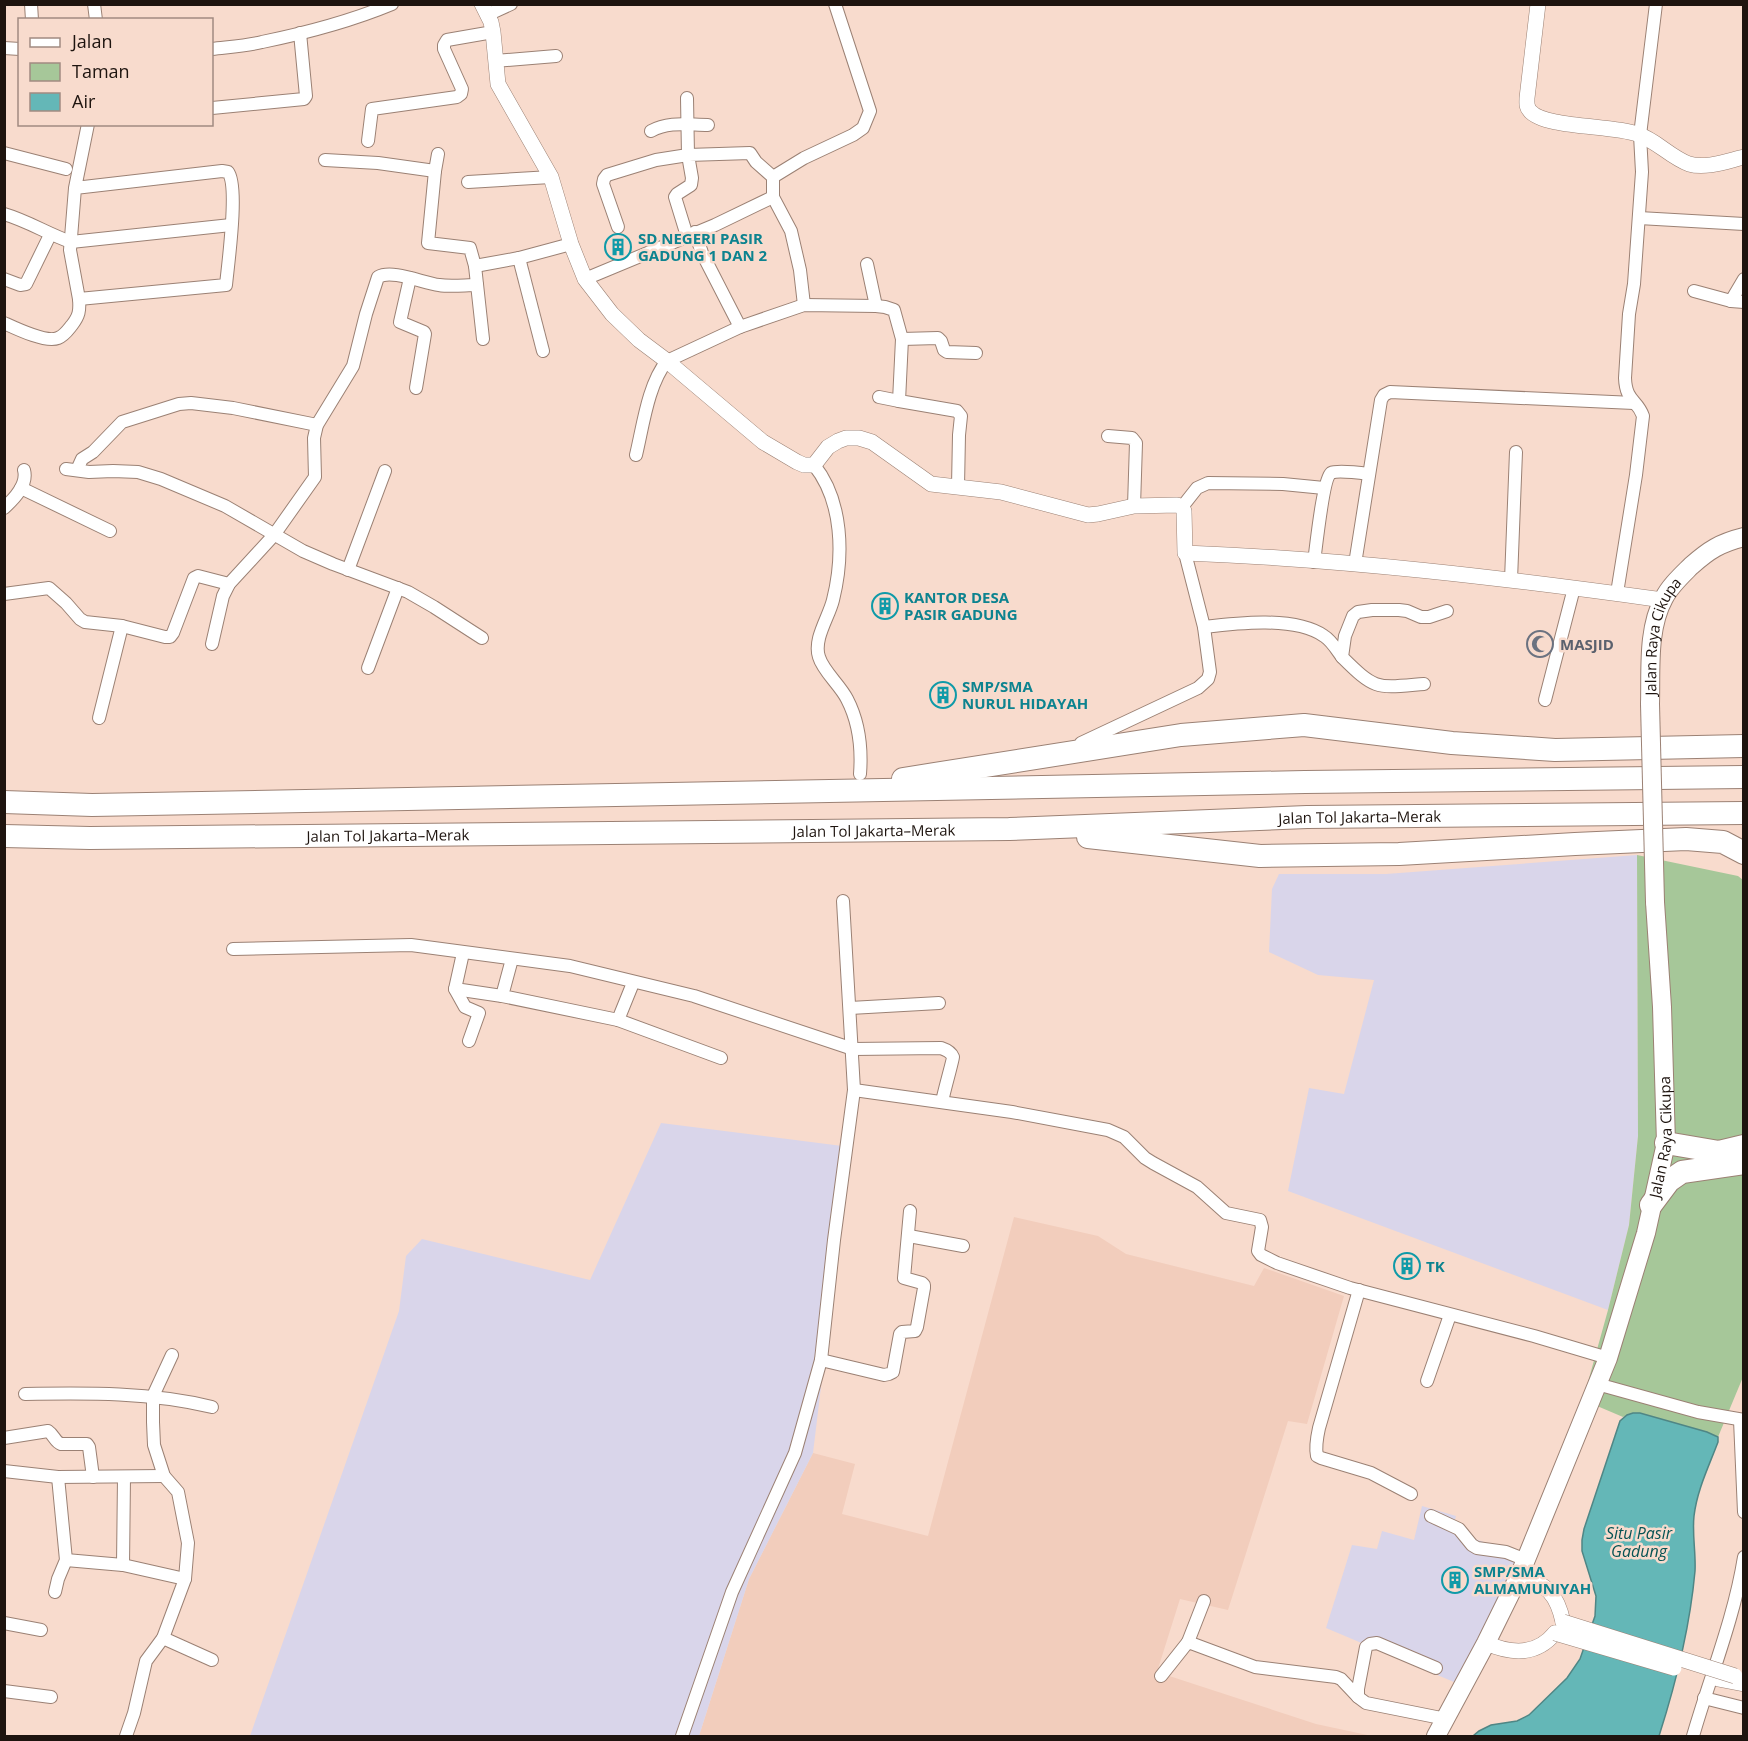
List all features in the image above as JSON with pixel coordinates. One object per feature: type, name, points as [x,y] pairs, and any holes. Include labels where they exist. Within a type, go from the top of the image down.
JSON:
[{"type":"highway","points":[[861,782],[915,776],[1181,735],[1304,725],[1452,743],[1555,750],[1743,747]]},
{"type":"highway","points":[[4,802],[104,804],[861,782],[1305,782],[1743,777]]},
{"type":"highway","name":"Jalan Tol Jakarta–Merak","points":[[4,836],[102,838],[1009,829],[1307,817],[1743,813]]},
{"type":"highway","points":[[1009,829],[1260,856],[1399,854],[1686,839],[1733,842],[1743,853]]},
{"type":"highway","points":[[1666,1143],[1719,1152],[1743,1146]]},
{"type":"highway","points":[[1651,1205],[1669,1181],[1682,1172],[1743,1163]]},
{"type":"main road","name":"Jalan Raya Cikupa","points":[[1436,1737],[1523,1567],[1608,1358],[1646,1233],[1666,1143],[1662,1007],[1655,902],[1650,704],[1652,636],[1663,600],[1676,581],[1702,556],[1725,542],[1743,537]]},
{"type":"street","points":[[213,49],[261,43],[365,15],[392,4]]},
{"type":"street","points":[[512,4],[485,10],[493,32],[498,84],[551,177],[571,244],[585,279],[612,314],[639,340],[763,442],[804,465],[814,465]]},
{"type":"street","points":[[772,177],[804,158],[853,135],[863,128],[870,111],[835,4]]},
{"type":"street","points":[[1538,4],[1527,106],[1529,111],[1538,118],[1623,129],[1640,135],[1690,164],[1706,165],[1743,157]]},
{"type":"street","points":[[1617,593],[1643,416],[1626,388],[1625,378],[1642,172],[1640,135],[1656,4]]},
{"type":"street","points":[[368,141],[372,109],[457,97],[461,94],[462,89],[444,45],[447,40],[493,32]]},
{"type":"street","points":[[213,108],[304,99],[306,96],[300,33]]},
{"type":"street","points":[[495,61],[556,56]]},
{"type":"street","points":[[687,98],[688,155],[692,178],[691,185],[675,197],[691,234],[740,327]]},
{"type":"street","points":[[651,131],[665,125],[708,125]]},
{"type":"street","points":[[4,324],[51,340],[62,336],[79,316],[79,299],[69,241],[75,188],[92,126]]},
{"type":"street","points":[[4,153],[66,169]]},
{"type":"street","points":[[438,153],[428,243],[467,247],[471,251],[475,266],[483,339]]},
{"type":"street","points":[[618,227],[603,184],[607,175],[656,160],[688,155],[750,153],[772,177],[773,197],[791,231],[800,270],[804,305]]},
{"type":"street","points":[[325,159],[435,171]]},
{"type":"street","points":[[75,188],[222,171],[228,172],[231,177],[231,225],[226,285],[79,299]]},
{"type":"street","points":[[468,182],[551,177]]},
{"type":"street","points":[[585,279],[715,225],[773,197]]},
{"type":"street","points":[[4,214],[69,241],[231,225]]},
{"type":"street","points":[[1639,218],[1743,224]]},
{"type":"street","points":[[4,279],[20,285],[27,284],[52,235]]},
{"type":"street","points":[[475,266],[519,258],[571,244]]},
{"type":"street","points":[[519,258],[543,351]]},
{"type":"street","points":[[867,264],[876,306]]},
{"type":"street","points":[[212,644],[223,596],[229,584],[274,535],[315,477],[314,438],[317,425],[353,366],[378,277],[385,274],[440,286],[477,285]]},
{"type":"street","points":[[410,278],[400,322],[425,334],[416,388]]},
{"type":"street","points":[[1694,291],[1737,301],[1743,279]]},
{"type":"street","points":[[636,455],[654,382],[659,370],[667,361],[740,327],[804,305],[876,306],[894,310],[902,339],[899,401]]},
{"type":"street","points":[[902,339],[938,338],[947,352],[976,353]]},
{"type":"street","points":[[1355,564],[1381,400],[1384,395],[1390,392],[1634,403]]},
{"type":"street","points":[[879,397],[960,413],[958,486]]},
{"type":"street","points":[[317,425],[233,408],[191,403],[179,404],[122,422],[93,452],[71,470],[126,471],[150,476],[225,506],[303,551],[398,588],[434,607],[482,638]]},
{"type":"street","points":[[1108,436],[1132,438],[1136,443],[1134,506]]},
{"type":"street","points":[[814,465],[828,447],[837,441],[859,438],[872,442],[931,484],[1001,492],[1088,515],[1134,506],[1173,505],[1182,507]]},
{"type":"street","points":[[1510,580],[1516,452]]},
{"type":"street","points":[[814,465],[830,489],[837,521],[840,560],[833,600],[819,642],[819,658],[848,699],[859,733],[861,782]]},
{"type":"street","points":[[4,508],[21,488],[26,475],[24,470]]},
{"type":"street","points":[[348,570],[385,471]]},
{"type":"street","points":[[1314,562],[1324,488],[1329,475],[1333,472],[1369,474]]},
{"type":"street","points":[[1182,507],[1197,489],[1208,483],[1283,484],[1324,488]]},
{"type":"street","points":[[21,488],[110,531]]},
{"type":"street","points":[[1055,755],[1198,688],[1208,679],[1210,672],[1204,627],[1185,556],[1182,507]]},
{"type":"street","points":[[1185,556],[1355,564],[1510,580],[1663,600]]},
{"type":"street","points":[[4,594],[49,588],[80,619],[170,637],[194,578],[198,576],[229,584]]},
{"type":"street","points":[[368,668],[398,588]]},
{"type":"street","points":[[1545,700],[1574,588]]},
{"type":"street","points":[[1342,657],[1345,636],[1353,616],[1358,612],[1399,610],[1421,617],[1429,617],[1447,611]]},
{"type":"street","points":[[1204,627],[1240,622],[1263,622],[1304,628],[1325,636],[1362,677],[1378,686],[1424,684]]},
{"type":"street","points":[[99,718],[122,626]]},
{"type":"street","points":[[682,1737],[732,1592],[795,1453],[821,1360],[854,1090],[843,901]]},
{"type":"street","points":[[233,949],[411,945],[570,966],[694,996],[853,1049],[942,1048],[953,1055],[953,1064],[947,1078],[942,1102]]},
{"type":"street","points":[[463,952],[455,989],[465,1007],[479,1013],[469,1041]]},
{"type":"street","points":[[502,996],[512,959]]},
{"type":"street","points":[[618,1020],[633,982]]},
{"type":"street","points":[[455,989],[502,996],[618,1020],[720,1058]]},
{"type":"street","points":[[850,1008],[939,1003]]},
{"type":"street","points":[[854,1090],[1012,1112],[1117,1133],[1145,1158],[1197,1186],[1226,1213],[1260,1221],[1262,1227],[1257,1251],[1261,1255],[1290,1268],[1359,1290],[1608,1358]]},
{"type":"street","points":[[821,1360],[884,1375],[893,1372],[900,1334],[915,1331],[917,1327],[924,1288],[922,1283],[904,1278],[910,1211]]},
{"type":"street","points":[[909,1236],[963,1246]]},
{"type":"street","points":[[1359,1290],[1318,1428],[1316,1453],[1321,1458],[1371,1473],[1411,1494]]},
{"type":"street","points":[[1427,1381],[1450,1315]]},
{"type":"street","points":[[126,1737],[135,1713],[146,1661],[163,1638],[185,1579],[188,1543],[178,1492],[164,1476],[154,1445],[153,1396],[172,1355]]},
{"type":"street","points":[[1597,1384],[1698,1412],[1742,1420],[1743,1512]]},
{"type":"street","points":[[25,1394],[98,1392],[153,1396],[212,1407]]},
{"type":"street","points":[[4,1438],[48,1431],[57,1443],[87,1444],[93,1477]]},
{"type":"street","points":[[4,1472],[58,1477],[164,1476]]},
{"type":"street","points":[[55,1592],[66,1560],[58,1477]]},
{"type":"street","points":[[123,1565],[124,1477]]},
{"type":"street","points":[[1431,1516],[1459,1529],[1472,1545],[1478,1548],[1506,1552],[1553,1596],[1559,1605],[1559,1628],[1549,1640],[1532,1649],[1515,1652],[1486,1643]]},
{"type":"street","points":[[1693,1737],[1731,1618],[1743,1557]]},
{"type":"street","points":[[66,1560],[123,1565],[185,1579]]},
{"type":"street","points":[[1161,1676],[1188,1642],[1204,1601]]},
{"type":"street","points":[[1731,1618],[1743,1620]]},
{"type":"street","points":[[4,1623],[41,1630]]},
{"type":"street","points":[[1559,1628],[1605,1649],[1718,1679],[1741,1680]]},
{"type":"street","points":[[1559,1628],[1741,1680]]},
{"type":"street","points":[[163,1638],[212,1660]]},
{"type":"street","points":[[1188,1642],[1256,1667],[1336,1677],[1366,1703],[1446,1719]]},
{"type":"street","points":[[1358,1697],[1366,1647],[1370,1644],[1377,1643],[1436,1668]]},
{"type":"street","points":[[4,1691],[51,1697]]},
{"type":"street","points":[[1704,1698],[1743,1708]]},
{"type":"shaded area","points":[[1637,855],[1638,1136],[1629,1225],[1608,1310],[1288,1191],[1309,1088],[1344,1094],[1374,980],[1318,975],[1269,952],[1272,889],[1279,874],[1386,874]]},
{"type":"shaded area","points":[[661,1123],[850,1147],[813,1453],[749,1579],[699,1736],[250,1736],[399,1311],[406,1256],[422,1239],[590,1280]]},
{"type":"shaded area","points":[[1014,1217],[1098,1236],[1126,1254],[1254,1286],[1264,1268],[1344,1296],[1307,1424],[1288,1421],[1228,1610],[1180,1599],[1157,1672],[1316,1724],[1372,1736],[699,1736],[749,1579],[813,1453],[855,1464],[842,1514],[928,1536]]},
{"type":"shaded area","points":[[1422,1506],[1456,1516],[1452,1531],[1524,1556],[1461,1685],[1326,1628],[1352,1545],[1377,1549],[1382,1531],[1414,1540]]},
{"type":"green space","points":[[1637,855],[1738,876],[1743,880],[1743,1377],[1718,1437],[1640,1413],[1623,1417],[1583,1400],[1629,1225],[1638,1136]]},
{"type":"water","name":"Situ Pasir Gadung","points":[[1633,1413],[1640,1413],[1718,1437],[1694,1516],[1695,1571],[1690,1613],[1677,1675],[1659,1736],[1473,1736],[1491,1725],[1517,1721],[1529,1715],[1567,1678],[1580,1659],[1595,1616],[1596,1596],[1582,1551],[1584,1529],[1620,1421]]},
{"type":"place","name":"SD NEGERI PASIR GADUNG 1 DAN 2","points":[[618,247]]},
{"type":"place","name":"KANTOR DESA PASIR GADUNG","points":[[885,606]]},
{"type":"place","name":"MASJID","points":[[1540,644]]},
{"type":"place","name":"SMP/SMA NURUL HIDAYAH","points":[[943,695]]},
{"type":"place","name":"TK","points":[[1407,1266]]},
{"type":"place","name":"SMP/SMA ALMAMUNIYAH","points":[[1455,1580]]}]
